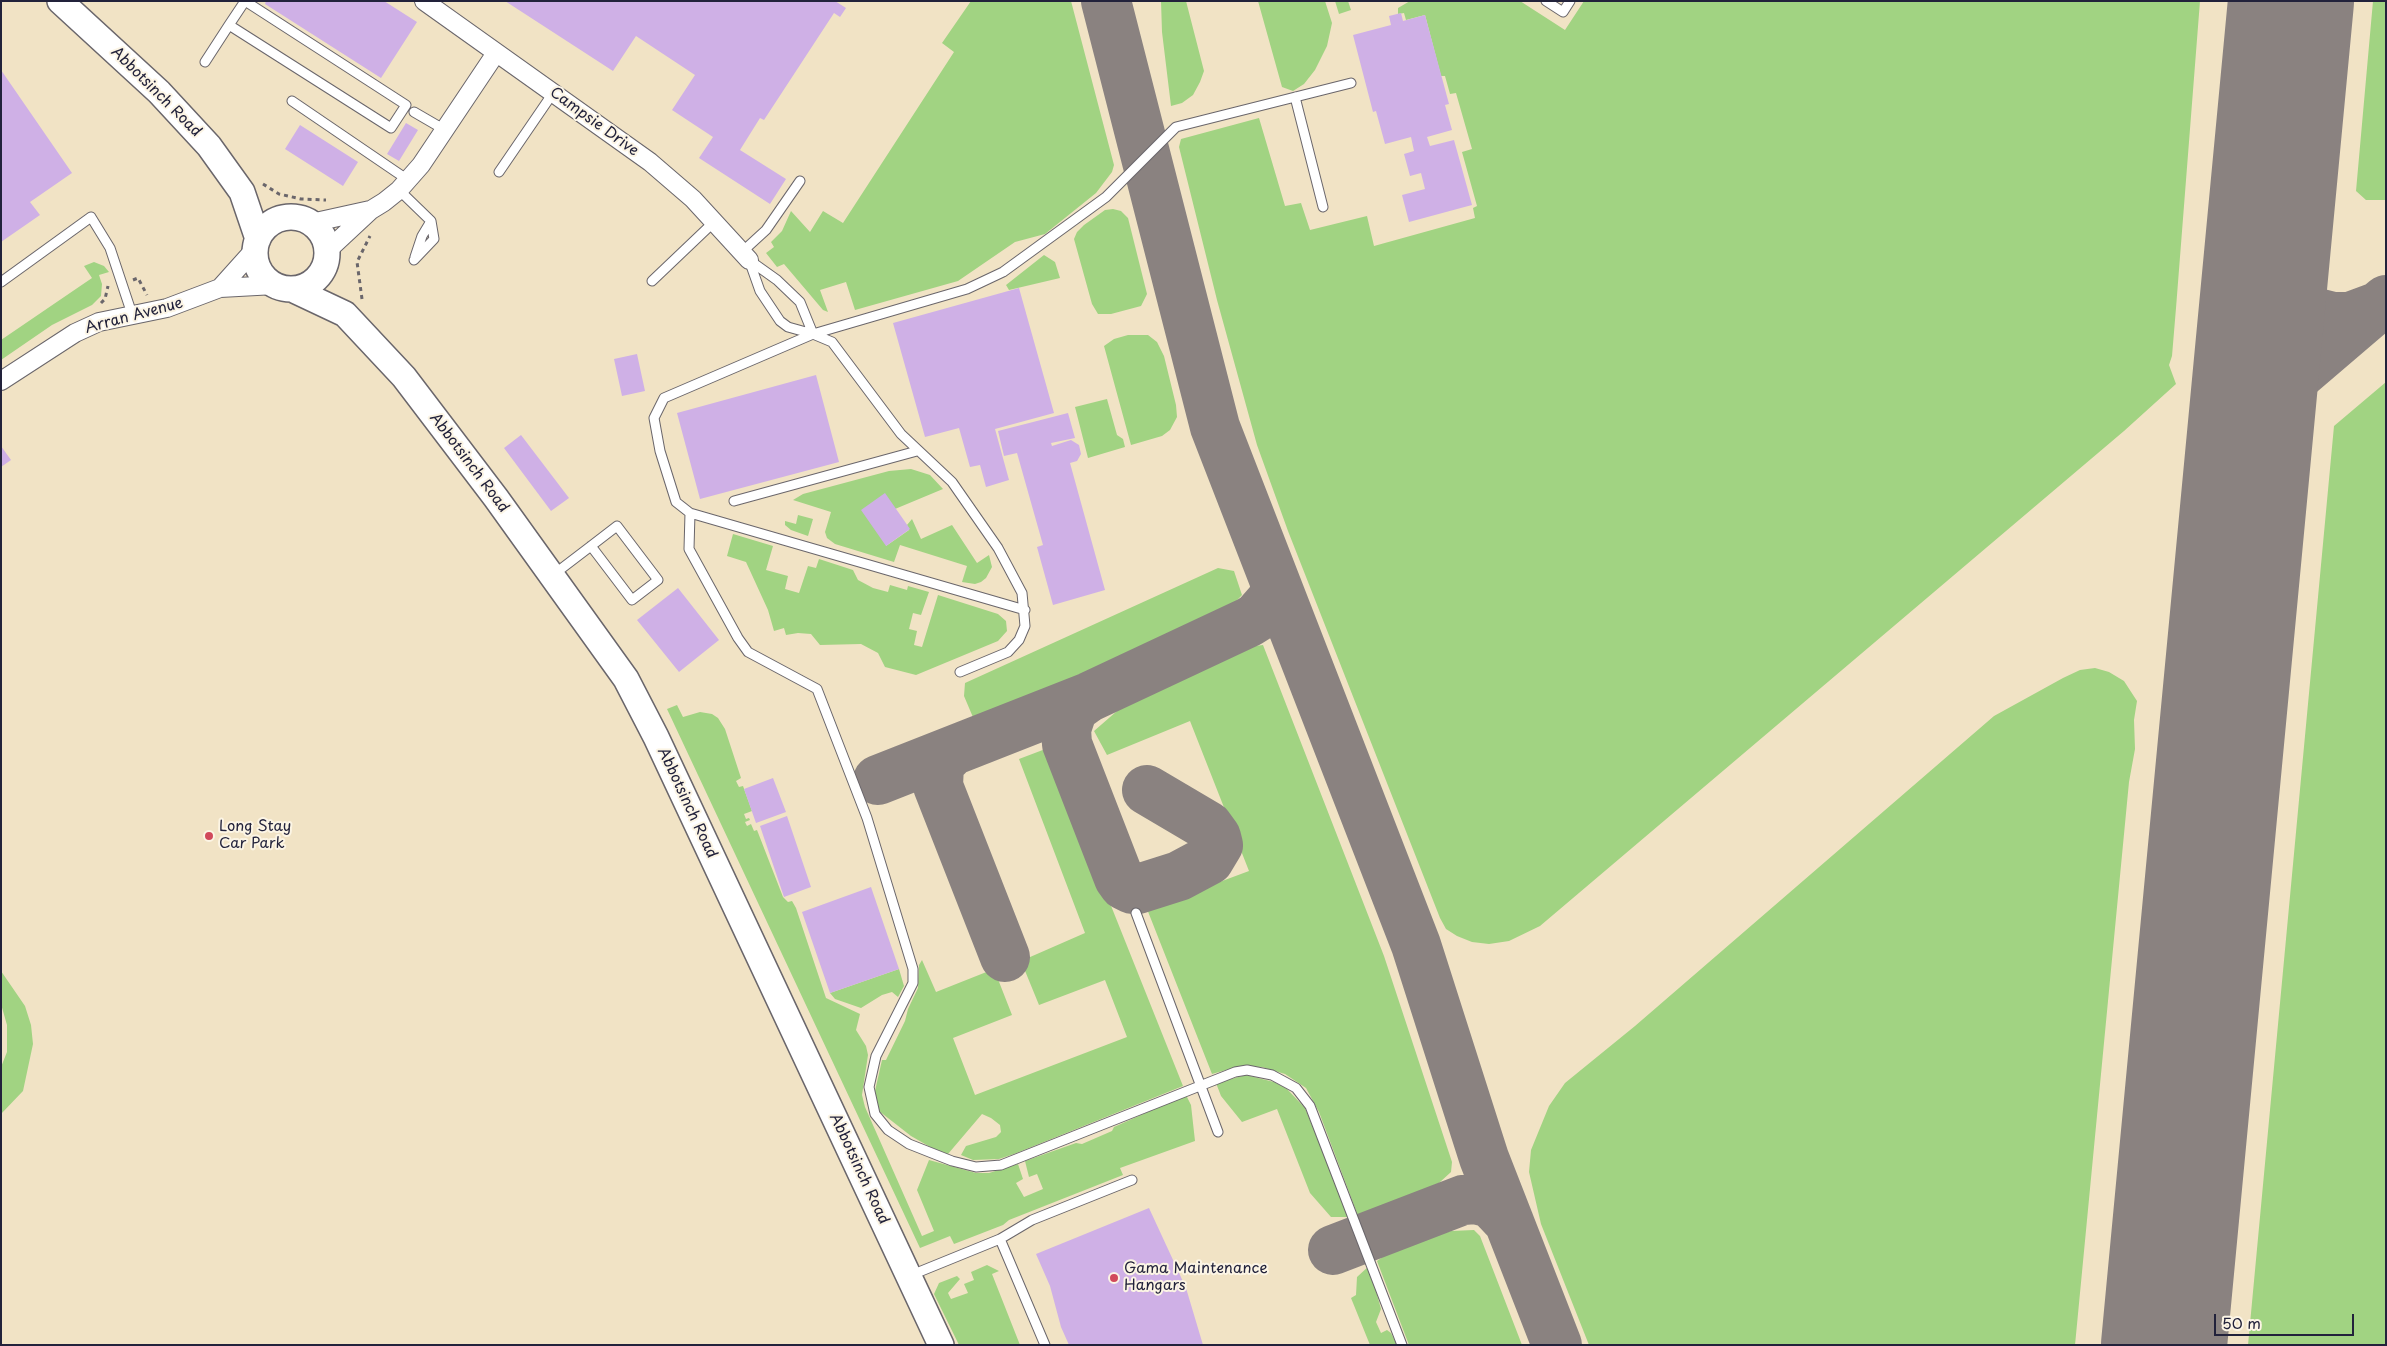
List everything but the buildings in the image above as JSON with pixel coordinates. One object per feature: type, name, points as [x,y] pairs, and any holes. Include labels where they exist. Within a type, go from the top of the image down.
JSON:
[{"type":"street","name":"Abbotsinch Road","points":[[60,1],[159,92],[209,146],[242,192],[256,244]]},
{"type":"street","name":"Campsie Drive","points":[[424,1],[650,162],[693,199],[745,256]]},
{"type":"street","points":[[326,257],[322,235],[311,223],[302,219],[284,218],[268,225],[256,244],[255,258],[262,274],[284,287],[313,281],[320,273],[326,257],[371,210],[404,185],[446,130],[496,53]]},
{"type":"street","name":"Abbotsinch Road","points":[[242,192],[284,218]]},
{"type":"street","points":[[311,223],[371,210]]},
{"type":"street","name":"Arran Avenue","points":[[220,288],[256,244]]},
{"type":"street","name":"Abbotsinch Road","points":[[326,257],[345,314]]},
{"type":"street","name":"Abbotsinch Road","points":[[284,287],[345,314],[404,377],[553,575],[626,679],[656,737],[941,1345]]},
{"type":"street","name":"Arran Avenue","points":[[1,382],[75,333],[99,322],[167,308],[220,288],[284,287]]},
{"type":"lane","points":[[205,62],[245,1],[406,105],[391,128],[229,26]]},
{"type":"lane","points":[[1546,1],[1563,12],[1570,1]]},
{"type":"lane","points":[[1025,610],[690,513],[676,502],[660,451],[654,418],[664,398],[813,334],[967,289],[1002,272],[1106,197],[1176,127],[1351,83]]},
{"type":"lane","points":[[499,172],[553,93]]},
{"type":"lane","points":[[1295,97],[1323,207]]},
{"type":"lane","points":[[292,101],[404,185],[431,221]]},
{"type":"lane","points":[[414,112],[446,130]]},
{"type":"lane","points":[[745,256],[766,230],[800,181]]},
{"type":"lane","points":[[1,282],[91,217],[110,248],[132,314]]},
{"type":"lane","points":[[652,281],[715,222]]},
{"type":"lane","points":[[745,256],[777,280],[800,302],[813,334]]},
{"type":"lane","points":[[745,256],[760,291],[780,321],[788,327],[832,342],[884,414],[917,451],[940,469],[952,482],[998,548],[1022,593],[1025,626],[1019,640],[1008,652],[960,672]]},
{"type":"lane","points":[[734,501],[917,451]]},
{"type":"lane","points":[[690,513],[690,550],[738,638],[748,652],[817,689],[867,818],[913,969],[913,983],[876,1056],[869,1087],[875,1114],[888,1130],[909,1144],[952,1161],[976,1167],[1000,1165],[1235,1072],[1257,1071],[1284,1080],[1304,1097],[1310,1106],[1402,1345]]},
{"type":"lane","points":[[553,575],[617,526],[658,580],[632,600],[591,546]]},
{"type":"lane","points":[[1136,913],[1218,1132]]},
{"type":"lane","points":[[909,1276],[1000,1239],[1032,1220],[1132,1180]]},
{"type":"lane","points":[[1000,1239],[1044,1345]]},
{"type":"green space","points":[[971,1],[1071,1],[1114,165],[1112,172],[1096,193],[1045,234],[1015,242],[958,281],[855,310],[846,282],[820,290],[828,312],[823,310],[784,264],[777,267],[766,253],[774,247],[771,242],[782,231],[791,211],[810,232],[823,211],[843,223],[954,52],[942,43]]},
{"type":"green space","points":[[1161,1],[1186,1],[1204,71],[1193,95],[1182,103],[1171,106],[1162,32]]},
{"type":"green space","points":[[1258,1],[1325,1],[1332,23],[1327,46],[1315,70],[1304,84],[1293,91],[1282,87]]},
{"type":"green space","points":[[1335,1],[1348,1],[1351,10],[1339,14]]},
{"type":"green space","points":[[1410,1],[1520,1],[1565,30],[1584,1],[2200,1],[2172,356],[2169,365],[2176,384],[2124,431],[1540,926],[1509,941],[1489,944],[1472,942],[1457,936],[1446,929],[1440,918],[1288,531],[1257,445],[1217,300],[1179,147],[1181,139],[1259,118],[1285,206],[1301,203],[1310,230],[1367,216],[1374,246],[1475,218],[1473,208],[1477,206],[1462,152],[1472,149],[1456,93],[1450,94],[1445,76],[1441,76],[1425,15],[1406,20],[1404,13],[1398,14],[1398,8]]},
{"type":"green space","points":[[2373,1],[2386,1],[2386,200],[2366,200],[2356,191]]},
{"type":"green space","points":[[1105,210],[1121,211],[1128,218],[1147,294],[1141,306],[1111,314],[1098,314],[1092,304],[1074,239],[1077,232],[1084,225]]},
{"type":"green space","points":[[1044,255],[1055,262],[1060,278],[1009,290],[1006,285]]},
{"type":"green space","points":[[94,262],[104,266],[109,272],[99,275],[102,284],[101,296],[92,305],[52,325],[1,360],[1,340],[92,278],[84,266]]},
{"type":"green space","points":[[1128,335],[1148,335],[1157,342],[1164,356],[1176,405],[1177,417],[1170,430],[1162,436],[1131,445],[1104,346],[1114,339]]},
{"type":"green space","points":[[2386,382],[2386,1345],[2248,1345],[2334,426]]},
{"type":"green space","points":[[1107,399],[1117,435],[1123,439],[1125,447],[1088,458],[1075,407]]},
{"type":"green space","points":[[911,469],[930,475],[943,489],[895,509],[886,546],[909,530],[907,525],[912,519],[921,539],[952,525],[977,563],[989,555],[992,567],[986,578],[981,582],[975,584],[962,582],[967,566],[900,545],[894,562],[835,544],[827,538],[825,532],[831,512],[793,500],[803,494],[889,471]]},
{"type":"green space","points":[[798,515],[813,519],[808,536],[791,530],[785,525],[785,521],[796,524]]},
{"type":"green space","points":[[733,534],[773,546],[766,570],[788,576],[785,589],[799,593],[808,566],[816,568],[819,559],[853,570],[858,580],[873,588],[888,592],[890,585],[907,590],[908,586],[929,592],[921,615],[913,613],[909,629],[917,631],[914,645],[922,647],[938,595],[998,614],[1006,621],[1007,631],[998,641],[916,675],[885,667],[878,653],[861,644],[820,645],[811,634],[798,633],[786,635],[784,628],[774,631],[768,610],[746,562],[727,556]]},
{"type":"green space","points":[[1218,568],[1234,571],[1242,595],[1224,614],[984,727],[978,726],[975,722],[964,696],[965,683]]},
{"type":"green space","points":[[1263,645],[1384,956],[1452,1162],[1451,1172],[1439,1183],[1372,1212],[1358,1216],[1319,1112],[1306,1088],[1285,1074],[1262,1067],[1240,1066],[1212,1074],[1147,909],[1249,871],[1190,721],[1107,755],[1094,731],[1132,698],[1222,650]]},
{"type":"green space","points":[[2095,668],[2109,672],[2124,681],[2137,701],[2134,720],[2135,749],[2129,782],[2075,1345],[1589,1345],[1541,1224],[1529,1172],[1531,1150],[1549,1106],[1565,1083],[1635,1026],[1994,716],[2063,678],[2080,670]]},
{"type":"green space","points":[[677,705],[683,717],[700,712],[712,714],[718,718],[725,729],[741,778],[736,781],[739,787],[743,786],[752,811],[744,814],[746,819],[749,818],[750,820],[745,822],[747,826],[751,824],[754,831],[757,830],[783,897],[788,902],[792,901],[796,908],[826,998],[860,1014],[856,1030],[866,1046],[868,1055],[862,1095],[865,1107],[922,1236],[934,1231],[917,1190],[929,1160],[976,1173],[989,1173],[1018,1164],[1023,1179],[1016,1183],[1024,1197],[1043,1189],[1037,1174],[1029,1177],[1025,1161],[1076,1143],[1082,1144],[1112,1131],[1114,1127],[1186,1095],[1191,1105],[1195,1141],[1120,1168],[1123,1175],[1009,1220],[1003,1225],[954,1244],[950,1236],[920,1248],[667,709]]},
{"type":"green space","points":[[1048,748],[1183,1086],[1014,1154],[999,1159],[973,1160],[961,1155],[966,1146],[996,1137],[1001,1132],[1000,1125],[991,1118],[982,1114],[948,1154],[932,1148],[911,1136],[879,1111],[875,1091],[882,1060],[886,1060],[905,1021],[908,1009],[918,988],[919,965],[922,960],[936,992],[994,969],[1012,1015],[953,1038],[975,1095],[1127,1037],[1105,980],[1039,1005],[1021,961],[1085,933],[1019,759]]},
{"type":"green space","points":[[899,969],[904,986],[898,997],[892,992],[882,995],[861,1008],[835,999],[830,993]]},
{"type":"green space","points":[[1,971],[25,1006],[31,1025],[33,1044],[23,1091],[1,1114],[1,1067],[7,1052],[7,1025],[1,1004]]},
{"type":"green space","points":[[1246,1075],[1274,1082],[1287,1089],[1305,1108],[1349,1217],[1331,1217],[1310,1193],[1277,1109],[1242,1122],[1221,1096],[1216,1083]]},
{"type":"green space","points":[[1474,1230],[1480,1236],[1522,1345],[1409,1345],[1377,1261],[1384,1256],[1436,1235],[1451,1231]]},
{"type":"green space","points":[[987,1265],[999,1271],[992,1274],[1020,1345],[959,1345],[934,1294],[939,1283],[957,1276],[960,1279],[948,1293],[951,1299],[968,1293],[964,1284],[974,1280],[971,1272]]},
{"type":"green space","points":[[1369,1266],[1381,1309],[1376,1322],[1381,1333],[1387,1330],[1391,1333],[1397,1345],[1370,1345],[1351,1298],[1356,1295],[1357,1277]]},
{"type":"taxiway","points":[[1106,1],[1215,427],[1416,945],[1484,1158],[1557,1345]]},
{"type":"taxiway","points":[[2270,231],[2274,268],[2293,298],[2305,307],[2317,313],[2333,317],[2350,317],[2377,307]]},
{"type":"taxiway","points":[[2247,475],[2254,437],[2264,412],[2283,388],[2386,300]]},
{"type":"taxiway","points":[[878,780],[1089,697],[1249,622],[1257,617],[1271,601],[1275,592],[1275,585]]},
{"type":"taxiway","points":[[1089,697],[1075,707],[1071,714],[1066,729],[1067,744],[1119,878],[1124,885],[1132,889],[1138,889],[1179,876],[1209,860],[1218,845],[1216,837],[1208,826],[1147,790]]},
{"type":"taxiway","points":[[951,752],[939,764],[938,786],[1005,957]]},
{"type":"taxiway","points":[[1333,1250],[1463,1200],[1475,1199],[1491,1203],[1509,1222]]},
{"type":"runway","points":[[2164,1345],[2291,1]]},
{"type":"place","name":"Long Stay Car Park","points":[[209,836]]},
{"type":"place","name":"Gama Maintenance Hangars","points":[[1114,1278]]}]
